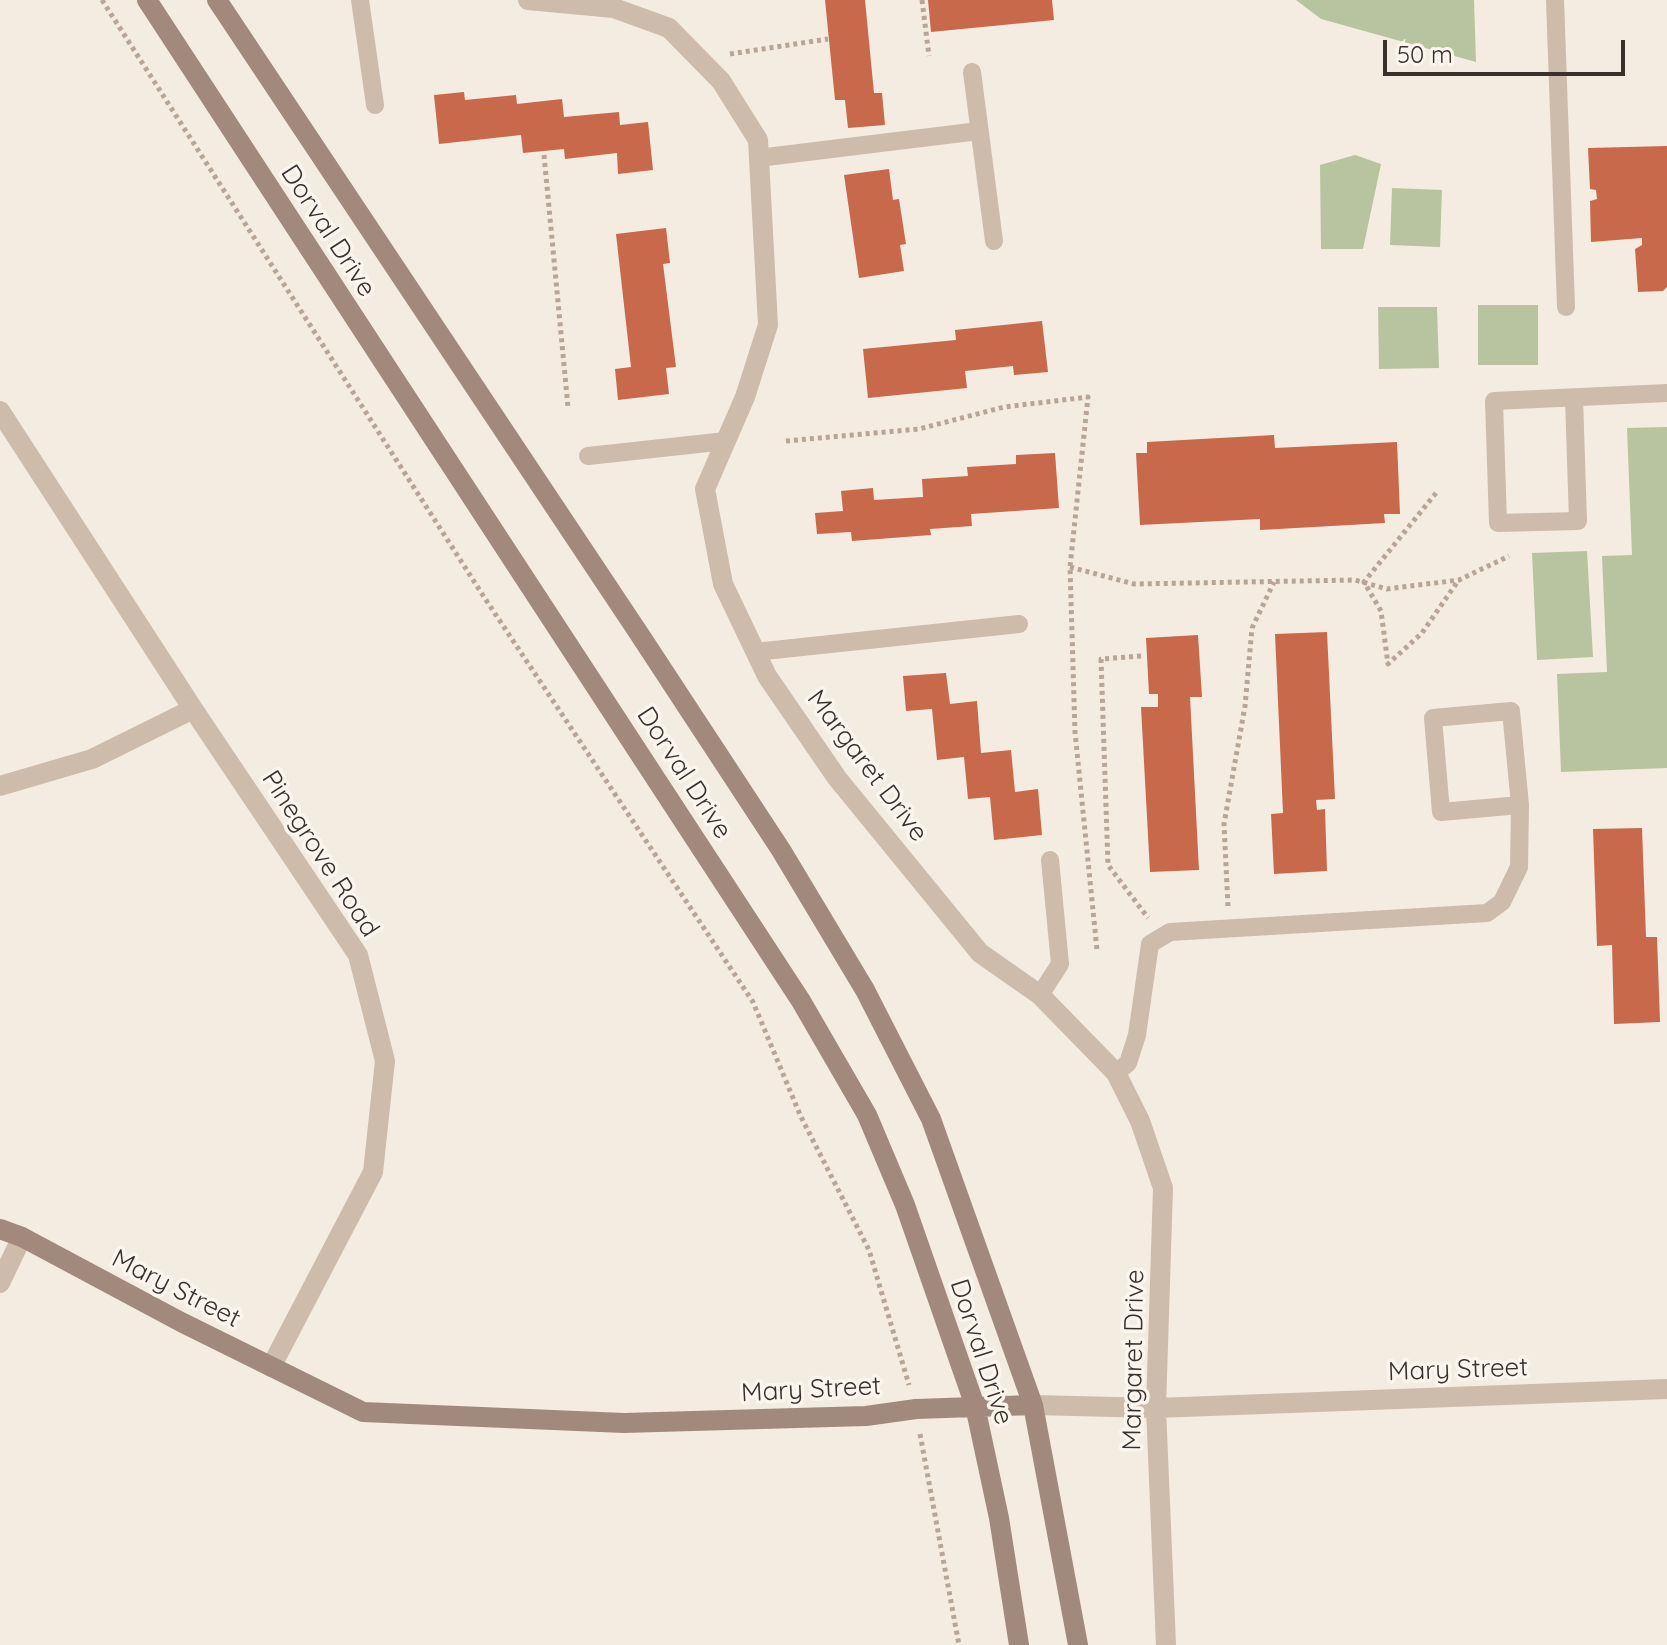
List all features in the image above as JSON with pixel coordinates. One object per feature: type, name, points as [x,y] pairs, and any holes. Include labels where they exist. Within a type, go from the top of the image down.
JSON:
[{"type":"main road","name":"Dorval Drive","points":[[147,0],[801,1001],[873,1128],[905,1205],[975,1406],[999,1518],[1019,1645]]},
{"type":"main road","name":"Dorval Drive","points":[[217,0],[781,850],[865,990],[931,1119],[1033,1405],[1078,1645]]},
{"type":"main road","name":"Mary Street","points":[[0,1229],[22,1237],[363,1412],[624,1423],[866,1416],[916,1409],[1033,1405]]},
{"type":"street","name":"Margaret Drive","points":[[528,0],[614,8],[669,28],[721,81],[758,140],[768,325],[745,397],[705,489],[723,584],[767,676],[837,778],[980,953],[1040,995],[1116,1073],[1140,1121],[1163,1188],[1156,1408],[1166,1645]]},
{"type":"street","name":"Pinegrove Road","points":[[0,411],[193,709],[358,955],[385,1061],[373,1172],[271,1367]]},
{"type":"street","points":[[0,786],[92,759],[193,709]]},
{"type":"street","points":[[0,1283],[22,1237]]},
{"type":"street","name":"Mary Street","points":[[1033,1405],[1156,1408],[1667,1389]]},
{"type":"lane","points":[[360,0],[375,105]]},
{"type":"lane","points":[[1555,0],[1566,307]]},
{"type":"lane","points":[[972,72],[994,241]]},
{"type":"lane","points":[[758,158],[979,131]]},
{"type":"lane","points":[[1574,398],[1578,521],[1498,523],[1494,401],[1667,393]]},
{"type":"lane","points":[[588,456],[726,441]]},
{"type":"lane","points":[[755,652],[1019,624]]},
{"type":"lane","points":[[1116,1073],[1128,1063],[1137,1035],[1150,944],[1170,932],[1487,913],[1502,902],[1519,867],[1520,805],[1511,711],[1433,718],[1441,812],[1520,805]]},
{"type":"lane","points":[[1040,995],[1060,964],[1050,860]]},
{"type":"path","points":[[102,0],[476,583],[753,1002],[801,1117],[869,1250],[916,1409],[959,1645]]},
{"type":"path","points":[[922,0],[929,56]]},
{"type":"path","points":[[699,59],[828,39]]},
{"type":"path","points":[[544,155],[568,407]]},
{"type":"path","points":[[786,441],[919,429],[1004,407],[1088,397],[1070,567],[1075,732],[1097,950]]},
{"type":"path","points":[[1364,582],[1436,493]]},
{"type":"path","points":[[1070,567],[1134,584],[1355,580],[1387,589],[1459,580],[1509,556]]},
{"type":"path","points":[[1364,582],[1381,611],[1388,664],[1422,633],[1459,580]]},
{"type":"path","points":[[1229,927],[1224,824],[1245,706],[1252,628],[1274,582]]},
{"type":"path","points":[[1141,656],[1101,659],[1108,865],[1148,919]]},
{"type":"green space","points":[[1296,0],[1474,0],[1476,62],[1321,19]]},
{"type":"green space","points":[[1355,155],[1381,164],[1363,249],[1321,249],[1320,165]]},
{"type":"green space","points":[[1392,188],[1442,190],[1440,247],[1390,245]]},
{"type":"green space","points":[[1478,305],[1538,305],[1538,365],[1478,365]]},
{"type":"green space","points":[[1378,307],[1437,307],[1439,368],[1379,369]]},
{"type":"green space","points":[[1667,427],[1667,768],[1561,772],[1557,674],[1607,672],[1602,556],[1632,555],[1627,428]]},
{"type":"green space","points":[[1587,551],[1593,657],[1537,660],[1532,553]]},
{"type":"building","points":[[825,0],[865,0],[874,93],[882,93],[885,125],[848,128],[845,100],[835,100]]},
{"type":"building","points":[[928,0],[1052,0],[1054,20],[931,32]]},
{"type":"building","points":[[464,92],[465,100],[516,95],[517,104],[562,99],[564,117],[619,112],[620,125],[648,122],[653,170],[618,174],[617,153],[565,159],[564,149],[523,153],[521,135],[439,144],[434,95]]},
{"type":"building","points":[[1667,146],[1667,287],[1663,291],[1638,292],[1635,249],[1642,245],[1642,238],[1591,242],[1590,201],[1597,199],[1596,190],[1590,189],[1588,148]]},
{"type":"building","points":[[889,169],[893,200],[899,199],[906,244],[900,245],[904,271],[859,278],[844,175]]},
{"type":"building","points":[[666,228],[670,263],[663,264],[676,367],[666,368],[669,394],[618,400],[615,369],[631,367],[616,234]]},
{"type":"building","points":[[1042,321],[1048,372],[1014,375],[1013,366],[965,371],[967,388],[868,398],[863,349],[956,340],[955,330]]},
{"type":"building","points":[[1274,435],[1275,448],[1397,442],[1400,514],[1384,514],[1385,523],[1260,530],[1260,519],[1140,525],[1136,453],[1147,453],[1147,442]]},
{"type":"building","points":[[1055,453],[1059,508],[971,514],[972,526],[930,529],[931,535],[852,541],[851,532],[817,534],[815,513],[843,511],[841,491],[873,488],[874,500],[923,497],[922,479],[968,476],[967,467],[1016,464],[1016,455]]},
{"type":"building","points":[[1327,632],[1335,799],[1316,800],[1317,810],[1325,809],[1327,871],[1274,874],[1271,814],[1283,813],[1275,634]]},
{"type":"building","points":[[1198,635],[1202,697],[1190,697],[1199,870],[1150,872],[1141,707],[1158,707],[1158,694],[1149,694],[1146,638]]},
{"type":"building","points":[[946,673],[950,704],[977,701],[981,753],[1011,750],[1015,792],[1038,789],[1042,835],[994,840],[990,797],[968,799],[964,757],[937,760],[932,709],[906,711],[903,676]]},
{"type":"building","points":[[1642,828],[1646,937],[1657,937],[1660,1022],[1614,1024],[1612,945],[1597,946],[1593,829]]}]
